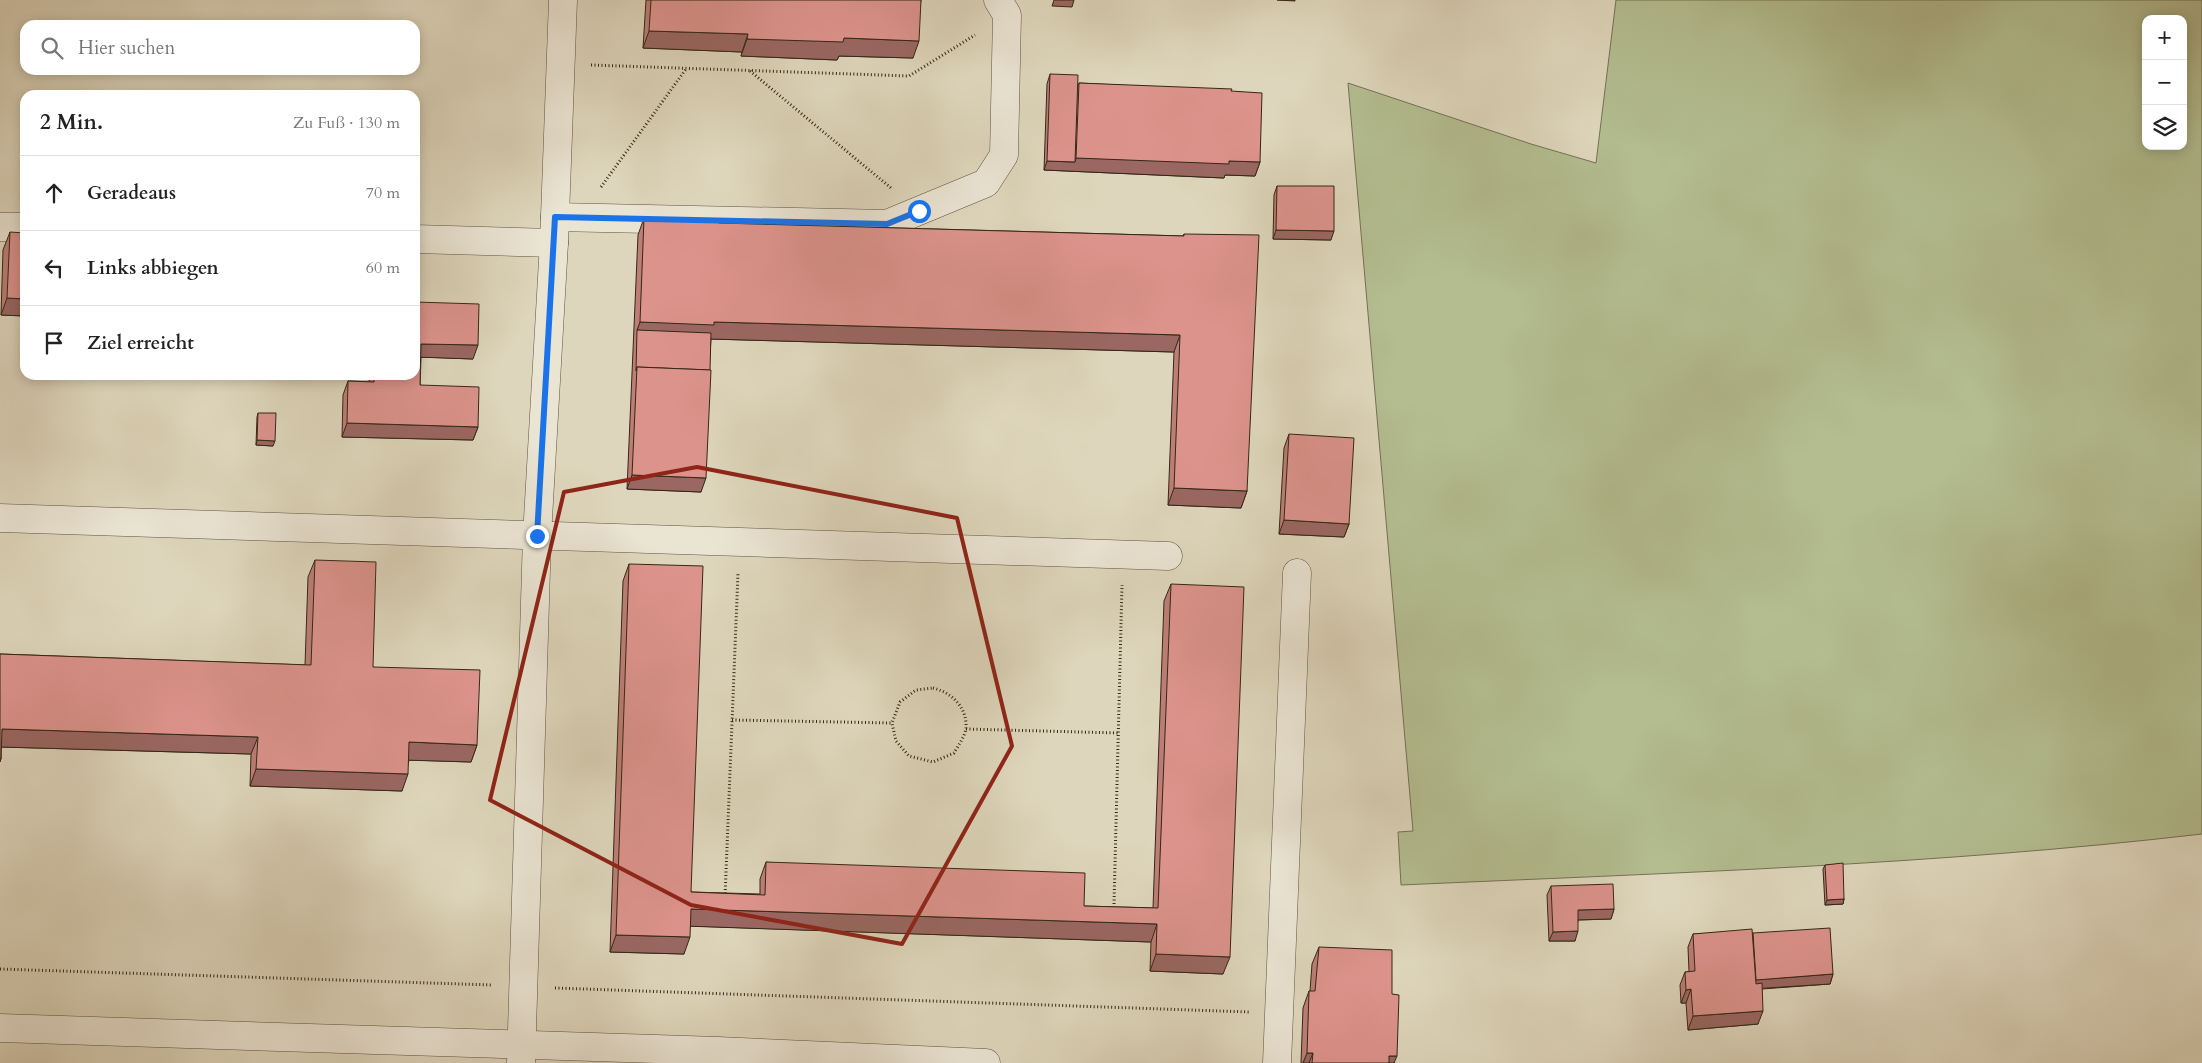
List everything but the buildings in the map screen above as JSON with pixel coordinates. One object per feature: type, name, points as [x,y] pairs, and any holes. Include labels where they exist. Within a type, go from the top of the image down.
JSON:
[{"type":"lane","points":[[521,1055],[537,536],[563,226],[560,64],[563,0]]},
{"type":"lane","points":[[420,239],[563,226],[887,224],[986,183],[1004,155],[1003,7]]},
{"type":"lane","points":[[0,227],[20,227]]},
{"type":"lane","points":[[0,518],[1168,556]]},
{"type":"lane","points":[[1277,1063],[1297,573]]},
{"type":"lane","points":[[0,1028],[521,1055],[718,1051],[986,1063]]},
{"type":"path","points":[[560,64],[909,76],[1003,7]]},
{"type":"path","points":[[563,226],[686,69]]},
{"type":"path","points":[[750,71],[919,211]]},
{"type":"path","points":[[725,900],[739,543]]},
{"type":"path","points":[[1114,904],[1122,555]]},
{"type":"path","points":[[933,688],[944,691],[962,708],[966,729],[954,753],[933,762],[909,756],[896,741],[892,724],[900,702],[916,690],[933,688]]},
{"type":"path","points":[[732,720],[892,724]]},
{"type":"path","points":[[966,729],[1118,733]]},
{"type":"path","points":[[0,969],[1279,1014]]},
{"type":"highlighted area","points":[[697,467],[957,518],[1012,746],[902,944],[691,905],[490,800],[564,492]]},
{"type":"green space","points":[[1616,0],[2202,0],[2202,834],[2102,845],[1902,861],[1401,885],[1398,832],[1413,831],[1348,83],[1531,144],[1596,163]]},
{"type":"route","points":[[537,536],[555,217],[887,224],[919,211]]}]
